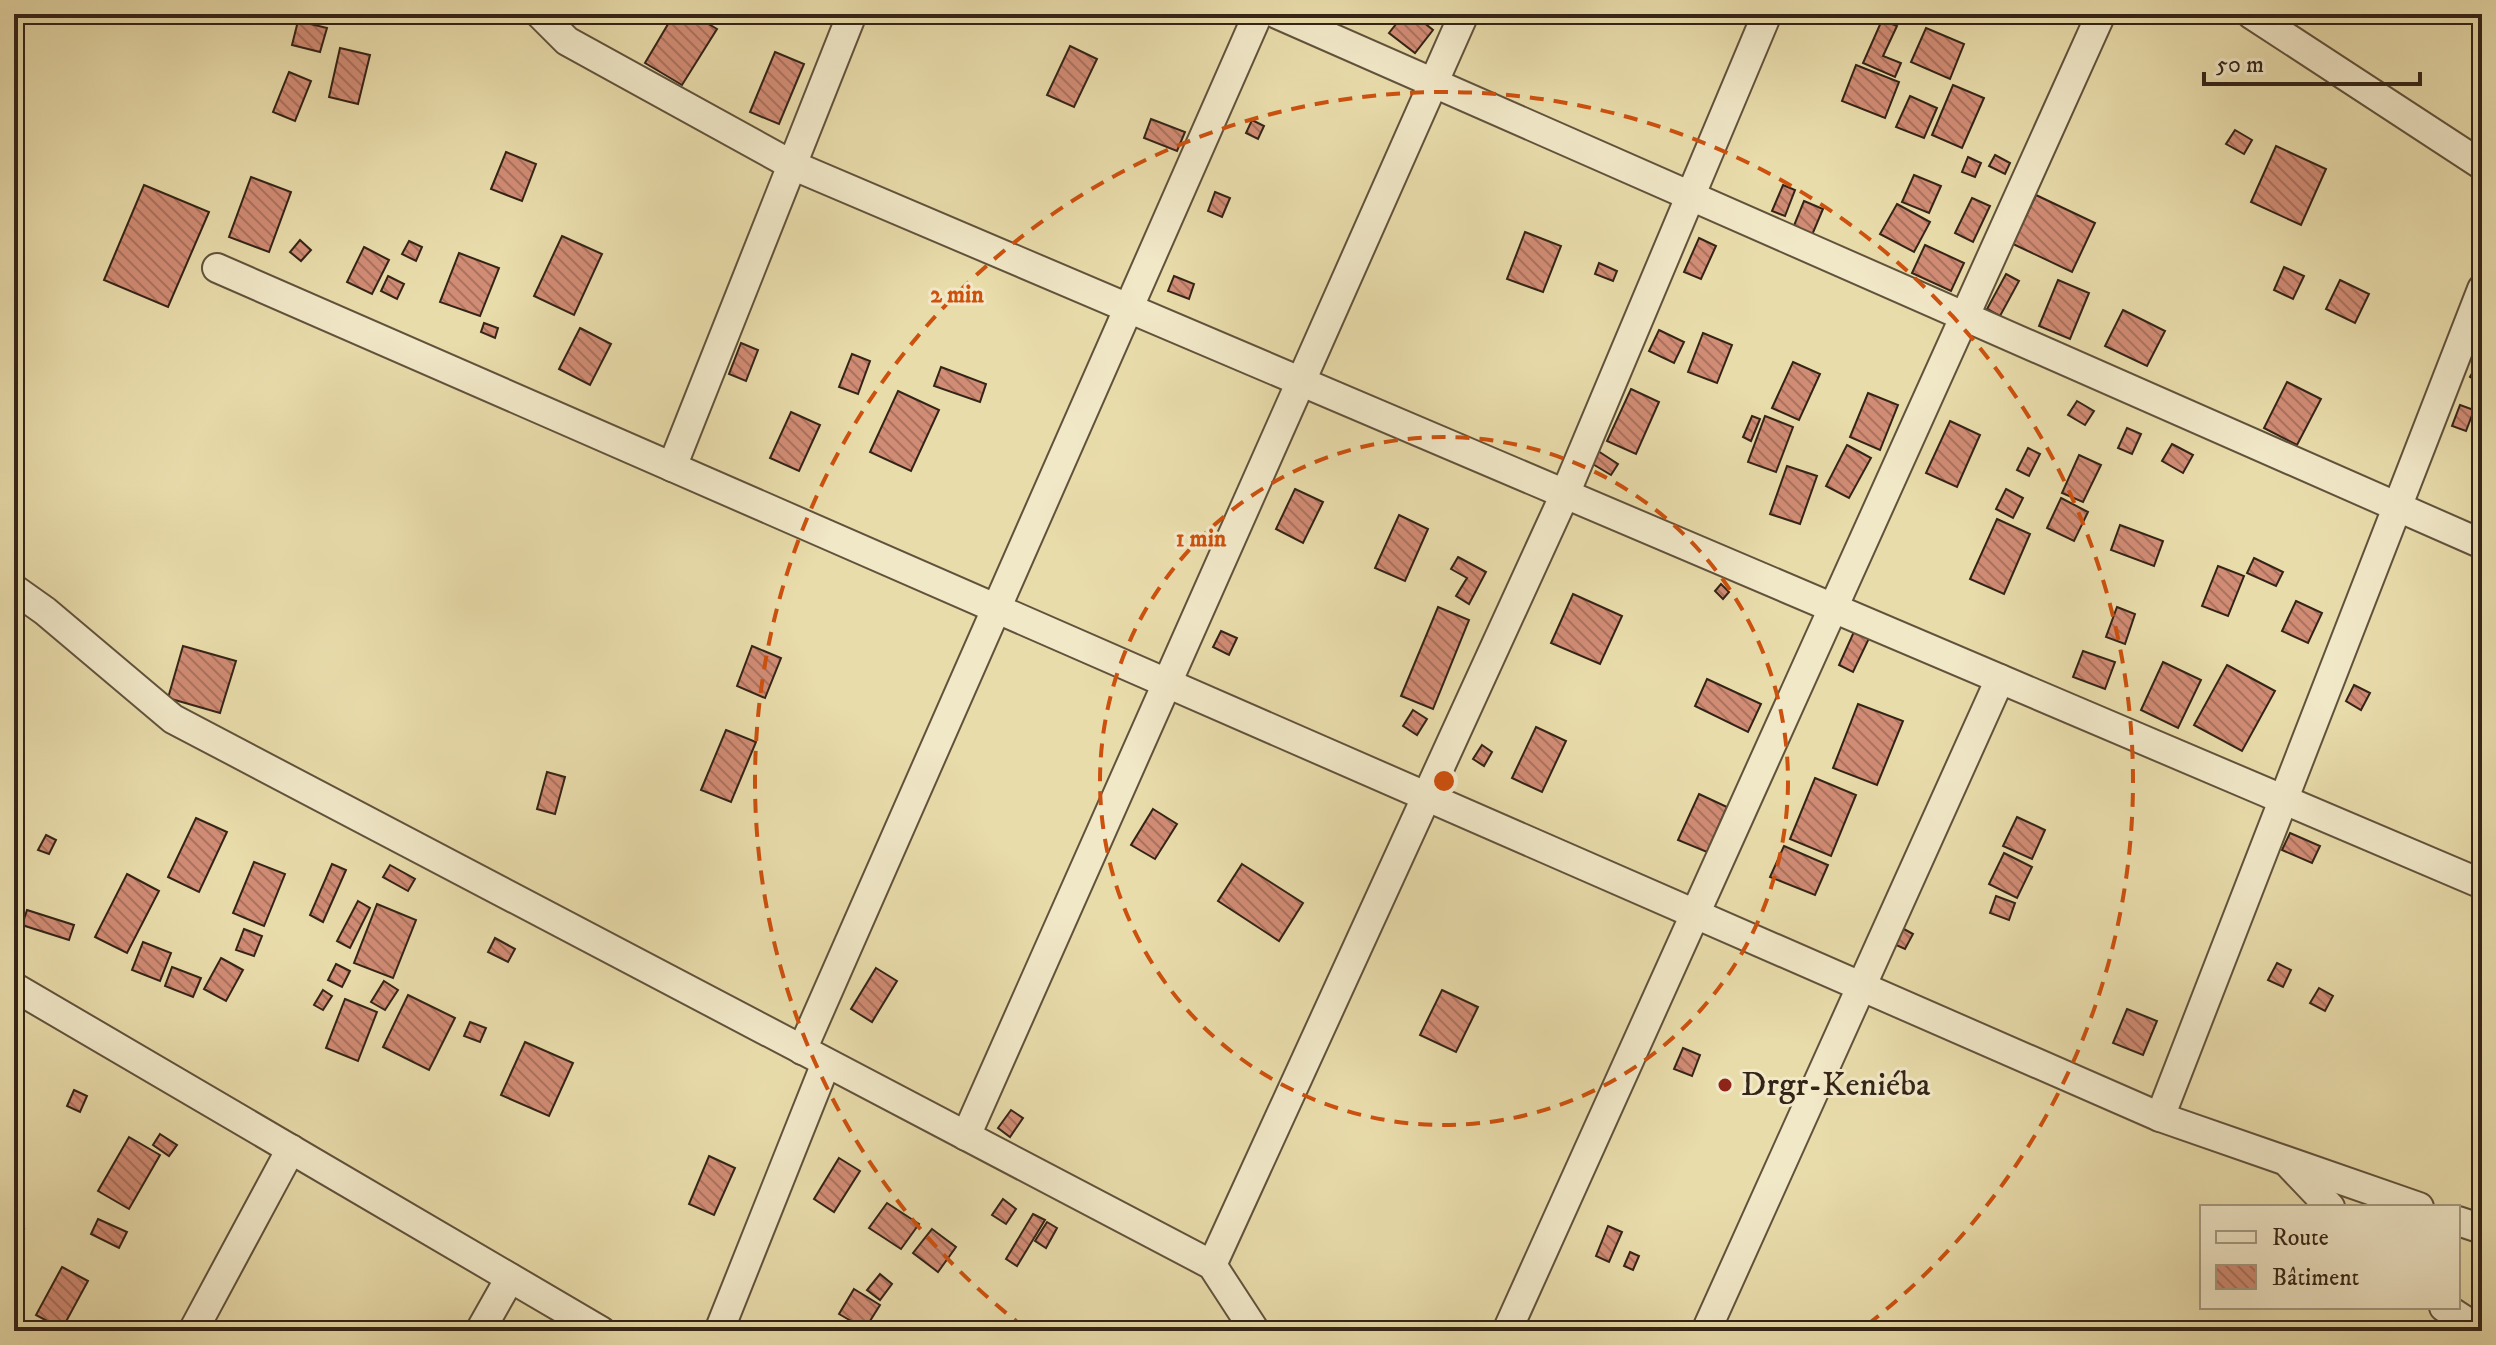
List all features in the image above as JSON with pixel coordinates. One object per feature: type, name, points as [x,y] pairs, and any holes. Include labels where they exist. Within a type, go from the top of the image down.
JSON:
[{"type":"street","points":[[540,14],[567,41],[792,165],[2482,884]]},
{"type":"street","points":[[672,467],[852,14]]},
{"type":"street","points":[[719,1331],[814,1056],[997,609],[1258,14]]},
{"type":"street","points":[[1277,14],[2482,544]]},
{"type":"street","points":[[966,1136],[1464,14]]},
{"type":"street","points":[[1212,1265],[1565,494],[1767,14]]},
{"type":"street","points":[[1507,1331],[2101,14]]},
{"type":"street","points":[[2251,14],[2482,165]]},
{"type":"street","points":[[217,268],[2160,1117],[2413,1205]]},
{"type":"street","points":[[2160,1117],[2482,289]]},
{"type":"street","points":[[14,589],[45,611],[173,719],[1212,1265],[1255,1331]]},
{"type":"street","points":[[1706,1331],[2000,679]]},
{"type":"street","points":[[14,987],[601,1331]]},
{"type":"street","points":[[193,1331],[291,1149]]},
{"type":"street","points":[[2287,1162],[2328,1205]]},
{"type":"street","points":[[2460,1222],[2482,1229]]},
{"type":"street","points":[[480,1331],[510,1278]]},
{"type":"street","points":[[2447,1309],[2481,1331]]},
{"type":"building","points":[[674,14],[692,14],[717,29],[682,85],[645,63]]},
{"type":"building","points":[[1404,14],[1413,14],[1433,30],[1415,53],[1389,33]]},
{"type":"building","points":[[1882,20],[1897,26],[1883,56],[1901,63],[1895,77],[1863,63]]},
{"type":"building","points":[[298,21],[327,28],[320,52],[292,45]]},
{"type":"building","points":[[1926,28],[1964,44],[1950,79],[1911,62]]},
{"type":"building","points":[[1070,46],[1097,59],[1074,107],[1047,95]]},
{"type":"building","points":[[340,48],[370,55],[358,104],[329,97]]},
{"type":"building","points":[[775,52],[804,64],[779,124],[750,112]]},
{"type":"building","points":[[1856,65],[1899,82],[1885,118],[1842,101]]},
{"type":"building","points":[[289,72],[311,81],[295,121],[273,112]]},
{"type":"building","points":[[1953,85],[1984,98],[1962,148],[1932,135]]},
{"type":"building","points":[[1910,96],[1937,108],[1924,138],[1896,127]]},
{"type":"building","points":[[1151,119],[1185,132],[1177,151],[1144,138]]},
{"type":"building","points":[[1252,120],[1264,126],[1258,139],[1246,133]]},
{"type":"building","points":[[2235,130],[2252,140],[2244,154],[2226,144]]},
{"type":"building","points":[[2276,146],[2326,169],[2301,225],[2251,202]]},
{"type":"building","points":[[506,152],[536,164],[522,201],[491,189]]},
{"type":"building","points":[[1995,155],[2010,163],[2005,174],[1989,166]]},
{"type":"building","points":[[1968,157],[1981,163],[1975,177],[1962,172]]},
{"type":"building","points":[[1914,175],[1941,186],[1929,213],[1902,202]]},
{"type":"building","points":[[251,177],[291,192],[269,252],[229,237]]},
{"type":"building","points":[[144,185],[209,212],[168,307],[104,280]]},
{"type":"building","points":[[1783,185],[1795,190],[1785,216],[1772,211]]},
{"type":"building","points":[[1215,192],[1230,198],[1222,217],[1208,211]]},
{"type":"building","points":[[2036,195],[2095,223],[2072,272],[2013,244]]},
{"type":"building","points":[[1972,198],[1990,206],[1973,242],[1955,233]]},
{"type":"building","points":[[1804,201],[1823,209],[1812,235],[1793,228]]},
{"type":"building","points":[[1897,204],[1930,222],[1914,252],[1880,234]]},
{"type":"building","points":[[1525,232],[1561,246],[1543,292],[1507,279]]},
{"type":"building","points":[[562,236],[602,254],[574,315],[534,296]]},
{"type":"building","points":[[1699,238],[1716,246],[1701,279],[1684,272]]},
{"type":"building","points":[[300,240],[311,250],[301,261],[290,252]]},
{"type":"building","points":[[409,241],[422,247],[416,261],[402,254]]},
{"type":"building","points":[[1925,245],[1964,263],[1951,291],[1912,273]]},
{"type":"building","points":[[364,247],[389,260],[372,294],[347,282]]},
{"type":"building","points":[[459,253],[499,268],[480,316],[440,302]]},
{"type":"building","points":[[1599,263],[1617,271],[1613,281],[1595,274]]},
{"type":"building","points":[[2284,267],[2304,276],[2293,299],[2274,290]]},
{"type":"building","points":[[2006,274],[2019,281],[2000,316],[1987,309]]},
{"type":"building","points":[[388,276],[404,284],[397,299],[381,291]]},
{"type":"building","points":[[1174,276],[1194,284],[1189,299],[1168,291]]},
{"type":"building","points":[[2058,280],[2089,293],[2070,339],[2039,326]]},
{"type":"building","points":[[2340,280],[2369,294],[2355,323],[2326,309]]},
{"type":"building","points":[[2123,310],[2165,331],[2147,366],[2105,346]]},
{"type":"building","points":[[484,323],[498,328],[495,338],[481,332]]},
{"type":"building","points":[[580,328],[611,344],[590,385],[559,369]]},
{"type":"building","points":[[1659,330],[1684,342],[1674,363],[1649,351]]},
{"type":"building","points":[[1703,333],[1732,345],[1717,383],[1688,372]]},
{"type":"building","points":[[741,343],[758,350],[746,381],[729,374]]},
{"type":"building","points":[[852,354],[870,361],[858,394],[839,387]]},
{"type":"building","points":[[1793,362],[1820,374],[1799,420],[1772,408]]},
{"type":"building","points":[[2478,363],[2482,365],[2482,384],[2470,377]]},
{"type":"building","points":[[941,367],[986,384],[980,402],[934,386]]},
{"type":"building","points":[[2287,382],[2321,399],[2297,445],[2264,428]]},
{"type":"building","points":[[1631,389],[1659,402],[1636,454],[1607,441]]},
{"type":"building","points":[[898,391],[939,410],[911,471],[870,452]]},
{"type":"building","points":[[1868,393],[1898,405],[1880,450],[1850,437]]},
{"type":"building","points":[[2077,401],[2094,411],[2085,425],[2068,415]]},
{"type":"building","points":[[2460,405],[2474,410],[2466,431],[2452,426]]},
{"type":"building","points":[[791,412],[820,425],[799,471],[770,458]]},
{"type":"building","points":[[1752,416],[1760,419],[1751,441],[1743,437]]},
{"type":"building","points":[[1765,416],[1793,427],[1776,472],[1748,462]]},
{"type":"building","points":[[1950,421],[1980,435],[1957,487],[1926,473]]},
{"type":"building","points":[[2127,428],[2141,434],[2132,454],[2118,448]]},
{"type":"building","points":[[2172,444],[2193,455],[2183,473],[2162,461]]},
{"type":"building","points":[[1847,445],[1871,458],[1849,498],[1826,486]]},
{"type":"building","points":[[2028,448],[2040,454],[2029,476],[2017,470]]},
{"type":"building","points":[[1598,451],[1618,464],[1611,475],[1591,463]]},
{"type":"building","points":[[2079,455],[2101,465],[2083,502],[2062,493]]},
{"type":"building","points":[[1787,466],[1817,476],[1800,524],[1770,514]]},
{"type":"building","points":[[1295,489],[1323,502],[1303,543],[1276,529]]},
{"type":"building","points":[[2006,489],[2023,498],[2013,518],[1996,509]]},
{"type":"building","points":[[2061,498],[2088,512],[2074,541],[2047,528]]},
{"type":"building","points":[[1399,515],[1428,529],[1405,581],[1375,568]]},
{"type":"building","points":[[1997,519],[2030,534],[2004,594],[1970,579]]},
{"type":"building","points":[[2120,525],[2163,541],[2154,566],[2111,550]]},
{"type":"building","points":[[1458,557],[1486,572],[1469,604],[1456,596],[1467,578],[1451,569]]},
{"type":"building","points":[[2254,558],[2283,572],[2276,586],[2247,573]]},
{"type":"building","points":[[2218,566],[2244,576],[2228,616],[2202,606]]},
{"type":"building","points":[[1721,584],[1729,592],[1723,599],[1715,591]]},
{"type":"building","points":[[1573,594],[1622,616],[1600,664],[1551,643]]},
{"type":"building","points":[[2296,601],[2322,613],[2308,643],[2282,631]]},
{"type":"building","points":[[1438,607],[1469,620],[1433,709],[1401,696]]},
{"type":"building","points":[[2117,607],[2135,614],[2125,644],[2106,637]]},
{"type":"building","points":[[1857,625],[1872,632],[1853,672],[1839,665]]},
{"type":"building","points":[[1221,631],[1237,638],[1229,655],[1213,647]]},
{"type":"building","points":[[183,646],[236,661],[220,713],[168,698]]},
{"type":"building","points":[[752,646],[781,658],[765,698],[737,686]]},
{"type":"building","points":[[2083,651],[2115,662],[2105,689],[2073,677]]},
{"type":"building","points":[[2163,662],[2201,680],[2178,728],[2141,710]]},
{"type":"building","points":[[2227,665],[2275,691],[2242,751],[2194,725]]},
{"type":"building","points":[[1707,679],[1761,704],[1748,732],[1695,706]]},
{"type":"building","points":[[2354,685],[2370,693],[2361,710],[2346,701]]},
{"type":"building","points":[[1858,704],[1903,721],[1877,785],[1833,768]]},
{"type":"building","points":[[1413,710],[1427,719],[1417,735],[1403,726]]},
{"type":"building","points":[[1536,727],[1566,741],[1542,792],[1512,778]]},
{"type":"building","points":[[726,730],[756,742],[731,802],[701,790]]},
{"type":"building","points":[[1482,745],[1492,752],[1484,766],[1473,759]]},
{"type":"building","points":[[547,772],[565,777],[555,814],[537,809]]},
{"type":"building","points":[[1815,778],[1856,795],[1831,856],[1790,839]]},
{"type":"building","points":[[1699,794],[1727,807],[1707,852],[1678,840]]},
{"type":"building","points":[[1153,809],[1177,824],[1155,859],[1131,845]]},
{"type":"building","points":[[2017,817],[2045,830],[2032,859],[2003,846]]},
{"type":"building","points":[[196,818],[227,832],[199,892],[168,877]]},
{"type":"building","points":[[2290,833],[2320,846],[2312,863],[2282,850]]},
{"type":"building","points":[[46,835],[56,840],[49,854],[38,850]]},
{"type":"building","points":[[1784,846],[1828,865],[1815,895],[1770,877]]},
{"type":"building","points":[[2004,853],[2032,867],[2017,898],[1989,884]]},
{"type":"building","points":[[254,862],[285,874],[264,926],[233,913]]},
{"type":"building","points":[[332,864],[346,870],[323,922],[310,915]]},
{"type":"building","points":[[1242,864],[1303,903],[1279,941],[1218,901]]},
{"type":"building","points":[[390,865],[415,879],[408,891],[383,877]]},
{"type":"building","points":[[127,874],[159,891],[127,953],[95,937]]},
{"type":"building","points":[[1996,896],[2015,903],[2009,920],[1990,913]]},
{"type":"building","points":[[358,901],[370,908],[350,948],[337,941]]},
{"type":"building","points":[[377,904],[416,920],[393,978],[354,963]]},
{"type":"building","points":[[27,910],[74,925],[69,940],[22,925]]},
{"type":"building","points":[[1902,928],[1913,934],[1905,949],[1894,944]]},
{"type":"building","points":[[244,929],[262,936],[254,956],[236,950]]},
{"type":"building","points":[[495,938],[515,949],[508,962],[488,952]]},
{"type":"building","points":[[143,942],[171,953],[160,981],[132,970]]},
{"type":"building","points":[[221,958],[243,970],[226,1001],[204,989]]},
{"type":"building","points":[[2277,963],[2291,970],[2283,987],[2268,980]]},
{"type":"building","points":[[336,964],[350,971],[342,987],[328,980]]},
{"type":"building","points":[[172,967],[201,978],[193,997],[165,986]]},
{"type":"building","points":[[876,968],[897,981],[872,1022],[851,1009]]},
{"type":"building","points":[[384,981],[398,990],[385,1010],[371,1002]]},
{"type":"building","points":[[2319,988],[2333,996],[2325,1011],[2310,1003]]},
{"type":"building","points":[[323,990],[332,996],[323,1010],[314,1005]]},
{"type":"building","points":[[1442,990],[1478,1007],[1456,1052],[1420,1035]]},
{"type":"building","points":[[408,995],[455,1018],[429,1070],[383,1047]]},
{"type":"building","points":[[345,999],[377,1012],[358,1061],[326,1048]]},
{"type":"building","points":[[2127,1009],[2157,1021],[2143,1055],[2113,1043]]},
{"type":"building","points":[[470,1022],[486,1028],[480,1042],[464,1036]]},
{"type":"building","points":[[525,1042],[573,1063],[549,1116],[501,1095]]},
{"type":"building","points":[[1683,1048],[1700,1055],[1692,1076],[1674,1069]]},
{"type":"building","points":[[74,1090],[87,1096],[80,1112],[67,1106]]},
{"type":"building","points":[[1011,1110],[1023,1118],[1010,1137],[998,1128]]},
{"type":"building","points":[[160,1134],[177,1145],[169,1156],[153,1145]]},
{"type":"building","points":[[129,1137],[160,1155],[129,1209],[98,1191]]},
{"type":"building","points":[[709,1156],[735,1168],[714,1215],[689,1204]]},
{"type":"building","points":[[839,1158],[860,1171],[834,1212],[814,1199]]},
{"type":"building","points":[[1003,1199],[1016,1209],[1006,1224],[992,1215]]},
{"type":"building","points":[[887,1203],[919,1224],[901,1249],[869,1228]]},
{"type":"building","points":[[1033,1214],[1045,1220],[1017,1266],[1006,1259]]},
{"type":"building","points":[[98,1219],[127,1232],[119,1248],[91,1234]]},
{"type":"building","points":[[14,1222],[24,1229],[14,1243]]},
{"type":"building","points":[[1047,1222],[1057,1228],[1046,1248],[1035,1241]]},
{"type":"building","points":[[1608,1226],[1622,1232],[1609,1262],[1596,1256]]},
{"type":"building","points":[[932,1229],[956,1247],[938,1272],[913,1253]]},
{"type":"building","points":[[1630,1252],[1639,1256],[1633,1270],[1624,1266]]},
{"type":"building","points":[[62,1267],[88,1281],[62,1329],[36,1315]]},
{"type":"building","points":[[880,1274],[892,1284],[880,1300],[867,1290]]},
{"type":"building","points":[[854,1289],[880,1305],[865,1329],[839,1314]]},
{"type":"place","name":"Drgr-Keniéba","points":[[1725,1085]]}]
